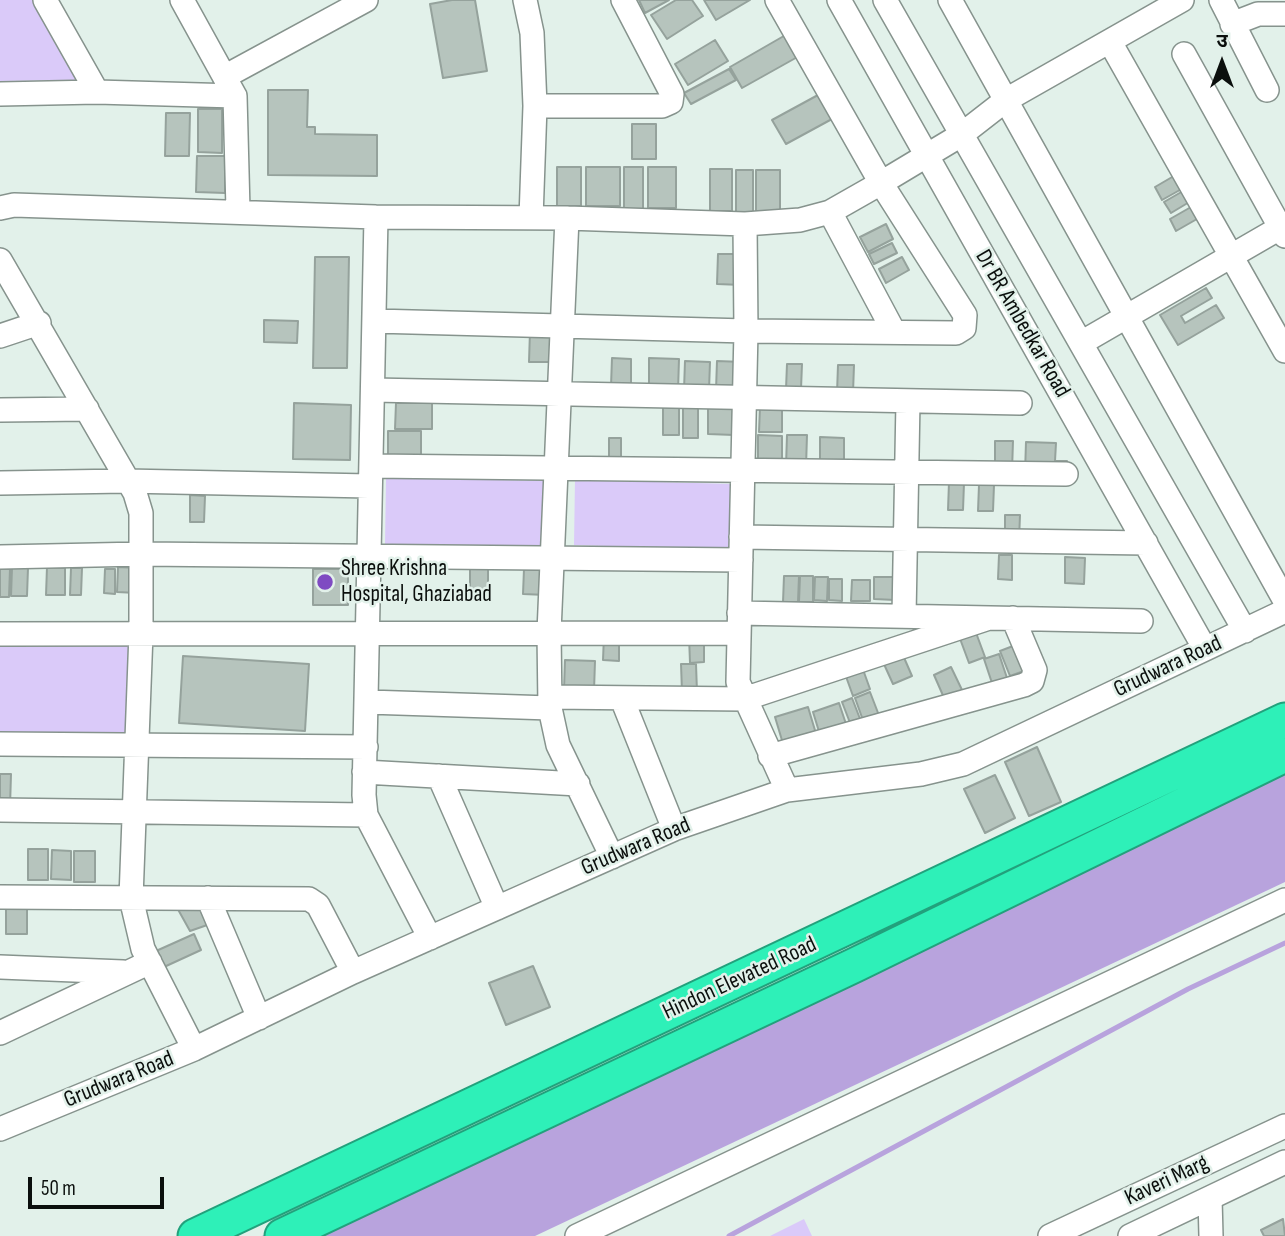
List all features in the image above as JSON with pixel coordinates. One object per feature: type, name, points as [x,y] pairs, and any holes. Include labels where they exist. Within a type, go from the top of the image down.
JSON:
[{"type":"highway","name":"Hindon Elevated Road","points":[[195,1236],[1285,720]]},
{"type":"highway","name":"Hindon Elevated Road","points":[[282,1236],[855,965],[1285,755]]},
{"type":"street","points":[[45,0],[97,92]]},
{"type":"street","points":[[182,0],[230,86],[238,211]]},
{"type":"street","points":[[0,94],[230,86],[366,0]]},
{"type":"street","points":[[525,0],[532,33],[535,106],[531,218]]},
{"type":"street","points":[[535,106],[662,106],[671,102],[672,94],[623,0]]},
{"type":"street","points":[[374,321],[746,331],[956,333],[964,328],[965,315],[881,183],[777,0]]},
{"type":"street","name":"Dr BR Ambedkar Road","points":[[839,0],[1205,649]]},
{"type":"street","name":"Dr BR Ambedkar Road","points":[[885,0],[1245,631]]},
{"type":"street","points":[[950,0],[1285,601]]},
{"type":"street","points":[[0,208],[14,205],[376,217],[567,218],[744,224],[800,220],[830,212],[927,157],[1006,100],[1182,0]]},
{"type":"street","points":[[1221,0],[1267,90]]},
{"type":"street","points":[[1232,24],[1258,14],[1285,14]]},
{"type":"street","points":[[1110,42],[1285,351]]},
{"type":"street","points":[[1081,343],[1283,229],[1184,54]]},
{"type":"street","points":[[830,212],[894,332]]},
{"type":"street","points":[[376,217],[368,558],[368,702],[364,772],[366,815],[430,938]]},
{"type":"street","points":[[567,218],[549,632],[550,702],[558,745],[612,857]]},
{"type":"street","points":[[744,224],[746,331],[738,682],[787,790]]},
{"type":"street","points":[[0,260],[39,323],[135,493],[141,513],[141,633],[131,898],[143,949],[194,1049]]},
{"type":"street","points":[[0,336],[39,323]]},
{"type":"street","points":[[373,390],[1020,403]]},
{"type":"street","points":[[904,616],[908,401]]},
{"type":"street","points":[[0,410],[87,409]]},
{"type":"street","points":[[0,483],[371,476],[557,469],[1066,474]]},
{"type":"street","points":[[0,557],[142,554],[552,558],[905,540],[1146,543]]},
{"type":"street","name":"Grudwara Road","points":[[0,1129],[194,1049],[353,972],[674,829],[787,790],[921,774],[963,764],[1285,611]]},
{"type":"street","points":[[0,634],[549,632],[904,616],[1141,621]]},
{"type":"street","points":[[368,702],[744,699],[989,618]]},
{"type":"street","points":[[770,756],[1024,685],[1031,681],[1035,670],[1013,618]]},
{"type":"street","points":[[622,699],[674,829]]},
{"type":"street","points":[[0,744],[366,747]]},
{"type":"street","points":[[364,772],[578,784]]},
{"type":"street","points":[[439,776],[497,908]]},
{"type":"street","points":[[0,810],[366,815]]},
{"type":"street","points":[[0,897],[314,901],[353,972]]},
{"type":"street","points":[[208,898],[259,1018]]},
{"type":"street","points":[[577,1236],[1285,900]]},
{"type":"street","points":[[0,1033],[150,962]]},
{"type":"street","points":[[0,967],[128,972]]},
{"type":"street","name":"Kaveri Marg","points":[[1050,1236],[1285,1126]]},
{"type":"street","name":"Kaveri Marg","points":[[1130,1236],[1285,1163]]},
{"type":"street","points":[[1210,1198],[1211,1236]]},
{"type":"shaded area","points":[[0,0],[37,0],[81,80],[0,81]]},
{"type":"shaded area","points":[[386,478],[554,481],[553,547],[385,545]]},
{"type":"shaded area","points":[[575,480],[734,484],[732,550],[574,545]]},
{"type":"shaded area","points":[[0,645],[134,645],[134,732],[0,732]]},
{"type":"shaded area","points":[[1285,754],[1285,882],[535,1236],[262,1236]]},
{"type":"shaded area","points":[[804,1219],[812,1236],[770,1236]]},
{"type":"building","points":[[475,0],[487,71],[443,78],[430,4]]},
{"type":"building","points":[[639,0],[669,0],[645,13]]},
{"type":"building","points":[[676,0],[692,0],[703,16],[667,39],[651,15]]},
{"type":"building","points":[[704,0],[750,0],[716,20]]},
{"type":"building","points":[[789,33],[801,55],[742,88],[730,67]]},
{"type":"building","points":[[715,40],[728,61],[688,85],[675,64]]},
{"type":"building","points":[[729,69],[736,80],[691,104],[684,93]]},
{"type":"building","points":[[268,90],[308,90],[307,127],[315,127],[315,134],[377,135],[377,176],[268,175]]},
{"type":"building","points":[[818,95],[832,119],[786,144],[772,120]]},
{"type":"building","points":[[198,109],[222,109],[222,153],[198,152]]},
{"type":"building","points":[[166,113],[190,113],[189,156],[165,156]]},
{"type":"building","points":[[632,124],[656,124],[656,159],[632,159]]},
{"type":"building","points":[[197,156],[225,156],[225,193],[196,192]]},
{"type":"building","points":[[557,167],[581,167],[581,206],[557,206]]},
{"type":"building","points":[[586,167],[620,167],[620,206],[586,206]]},
{"type":"building","points":[[624,167],[643,167],[643,210],[624,210]]},
{"type":"building","points":[[648,167],[676,167],[676,208],[648,208]]},
{"type":"building","points":[[710,169],[732,169],[732,211],[710,211]]},
{"type":"building","points":[[736,170],[753,170],[753,213],[736,213]]},
{"type":"building","points":[[756,170],[780,170],[780,215],[756,215]]},
{"type":"building","points":[[1179,173],[1187,186],[1162,200],[1155,187]]},
{"type":"building","points":[[1190,187],[1196,198],[1171,213],[1164,202]]},
{"type":"building","points":[[1198,203],[1204,215],[1176,231],[1170,219]]},
{"type":"building","points":[[886,224],[893,239],[868,252],[860,237]]},
{"type":"building","points":[[892,243],[897,253],[874,264],[869,254]]},
{"type":"building","points":[[718,254],[743,254],[742,285],[717,284]]},
{"type":"building","points":[[315,257],[349,257],[347,368],[313,368]]},
{"type":"building","points":[[902,257],[909,270],[886,283],[879,269]]},
{"type":"building","points":[[1206,288],[1212,298],[1181,316],[1185,323],[1216,305],[1224,318],[1178,345],[1160,315]]},
{"type":"building","points":[[264,320],[298,321],[297,343],[264,342]]},
{"type":"building","points":[[530,331],[552,332],[551,362],[529,362]]},
{"type":"building","points":[[612,358],[631,359],[631,387],[611,386]]},
{"type":"building","points":[[649,358],[679,359],[678,391],[649,391]]},
{"type":"building","points":[[685,361],[710,362],[709,390],[684,390]]},
{"type":"building","points":[[717,361],[743,362],[743,391],[716,390]]},
{"type":"building","points":[[787,364],[802,364],[801,389],[786,389]]},
{"type":"building","points":[[838,365],[854,365],[853,393],[837,393]]},
{"type":"building","points":[[294,403],[351,405],[350,460],[293,459]]},
{"type":"building","points":[[396,403],[432,403],[432,429],[395,429]]},
{"type":"building","points":[[663,403],[679,403],[679,435],[663,435]]},
{"type":"building","points":[[683,405],[698,405],[698,438],[683,438]]},
{"type":"building","points":[[708,406],[735,406],[734,435],[708,434]]},
{"type":"building","points":[[760,407],[782,407],[782,432],[759,432]]},
{"type":"building","points":[[388,431],[421,431],[421,461],[388,461]]},
{"type":"building","points":[[758,435],[782,436],[782,466],[758,466]]},
{"type":"building","points":[[787,435],[807,435],[806,467],[786,466]]},
{"type":"building","points":[[820,437],[844,438],[844,468],[820,467]]},
{"type":"building","points":[[609,438],[621,438],[621,467],[609,467]]},
{"type":"building","points":[[995,441],[1013,441],[1012,471],[995,470]]},
{"type":"building","points":[[1026,442],[1056,443],[1055,461],[1067,461],[1066,473],[1025,473]]},
{"type":"building","points":[[949,482],[964,483],[963,510],[948,510]]},
{"type":"building","points":[[979,485],[994,485],[993,511],[978,511]]},
{"type":"building","points":[[190,495],[205,496],[204,522],[190,522]]},
{"type":"building","points":[[1005,515],[1020,515],[1019,541],[1005,541]]},
{"type":"building","points":[[999,555],[1012,555],[1012,580],[998,579]]},
{"type":"building","points":[[1065,557],[1085,558],[1084,584],[1065,583]]},
{"type":"building","points":[[470,565],[488,565],[488,589],[470,589]]},
{"type":"building","points":[[47,567],[65,568],[65,595],[46,595]]},
{"type":"building","points":[[118,567],[138,568],[137,593],[117,592]]},
{"type":"building","points":[[0,568],[10,569],[9,597],[0,597]]},
{"type":"building","points":[[12,568],[28,568],[27,596],[11,596]]},
{"type":"building","points":[[71,568],[82,568],[81,595],[70,595]]},
{"type":"building","points":[[105,569],[115,569],[115,594],[104,593]]},
{"type":"building","points":[[313,569],[348,569],[348,605],[313,605]]},
{"type":"building","points":[[524,569],[547,570],[546,595],[523,594]]},
{"type":"building","points":[[784,576],[799,576],[798,602],[783,602]]},
{"type":"building","points":[[800,576],[813,576],[813,602],[799,602]]},
{"type":"building","points":[[815,577],[828,577],[827,601],[814,600]]},
{"type":"building","points":[[874,577],[896,577],[895,600],[874,599]]},
{"type":"building","points":[[829,579],[842,579],[842,601],[829,600]]},
{"type":"building","points":[[852,580],[870,580],[870,601],[851,601]]},
{"type":"building","points":[[975,630],[985,657],[969,663],[959,636]]},
{"type":"building","points":[[604,635],[619,635],[619,661],[603,660]]},
{"type":"building","points":[[704,635],[704,662],[690,663],[689,636]]},
{"type":"building","points":[[1013,646],[1024,671],[1010,676],[1000,651]]},
{"type":"building","points":[[902,653],[912,676],[893,684],[883,662]]},
{"type":"building","points":[[999,654],[1007,678],[992,683],[984,659]]},
{"type":"building","points":[[183,656],[309,664],[305,731],[179,723]]},
{"type":"building","points":[[565,660],[595,661],[594,691],[564,690]]},
{"type":"building","points":[[681,664],[696,664],[697,692],[682,692]]},
{"type":"building","points":[[861,664],[870,689],[853,696],[844,671]]},
{"type":"building","points":[[951,667],[963,692],[945,700],[934,675]]},
{"type":"building","points":[[870,692],[880,718],[864,723],[855,698]]},
{"type":"building","points":[[852,698],[862,724],[852,728],[842,702]]},
{"type":"building","points":[[839,703],[848,730],[821,738],[813,712]]},
{"type":"building","points":[[808,707],[817,737],[784,747],[775,717]]},
{"type":"building","points":[[1037,747],[1061,802],[1029,816],[1005,762]]},
{"type":"building","points":[[0,774],[11,774],[10,807],[0,807]]},
{"type":"building","points":[[995,775],[1015,818],[985,833],[964,789]]},
{"type":"building","points":[[28,849],[48,849],[48,880],[28,880]]},
{"type":"building","points":[[52,850],[71,851],[71,880],[51,879]]},
{"type":"building","points":[[74,851],[95,851],[95,882],[74,882]]},
{"type":"building","points":[[204,900],[213,923],[190,931],[175,904]]},
{"type":"building","points":[[6,905],[27,905],[27,934],[6,934]]},
{"type":"building","points":[[194,934],[201,950],[164,967],[156,951]]},
{"type":"building","points":[[533,966],[550,1007],[506,1025],[489,983]]},
{"type":"building","points":[[1283,1219],[1285,1236],[1264,1236],[1261,1230]]},
{"type":"waterway","points":[[729,1236],[1188,989],[1285,943]]},
{"type":"place","name":"Shree Krishna Hospital, Ghaziabad","points":[[325,582]]}]
